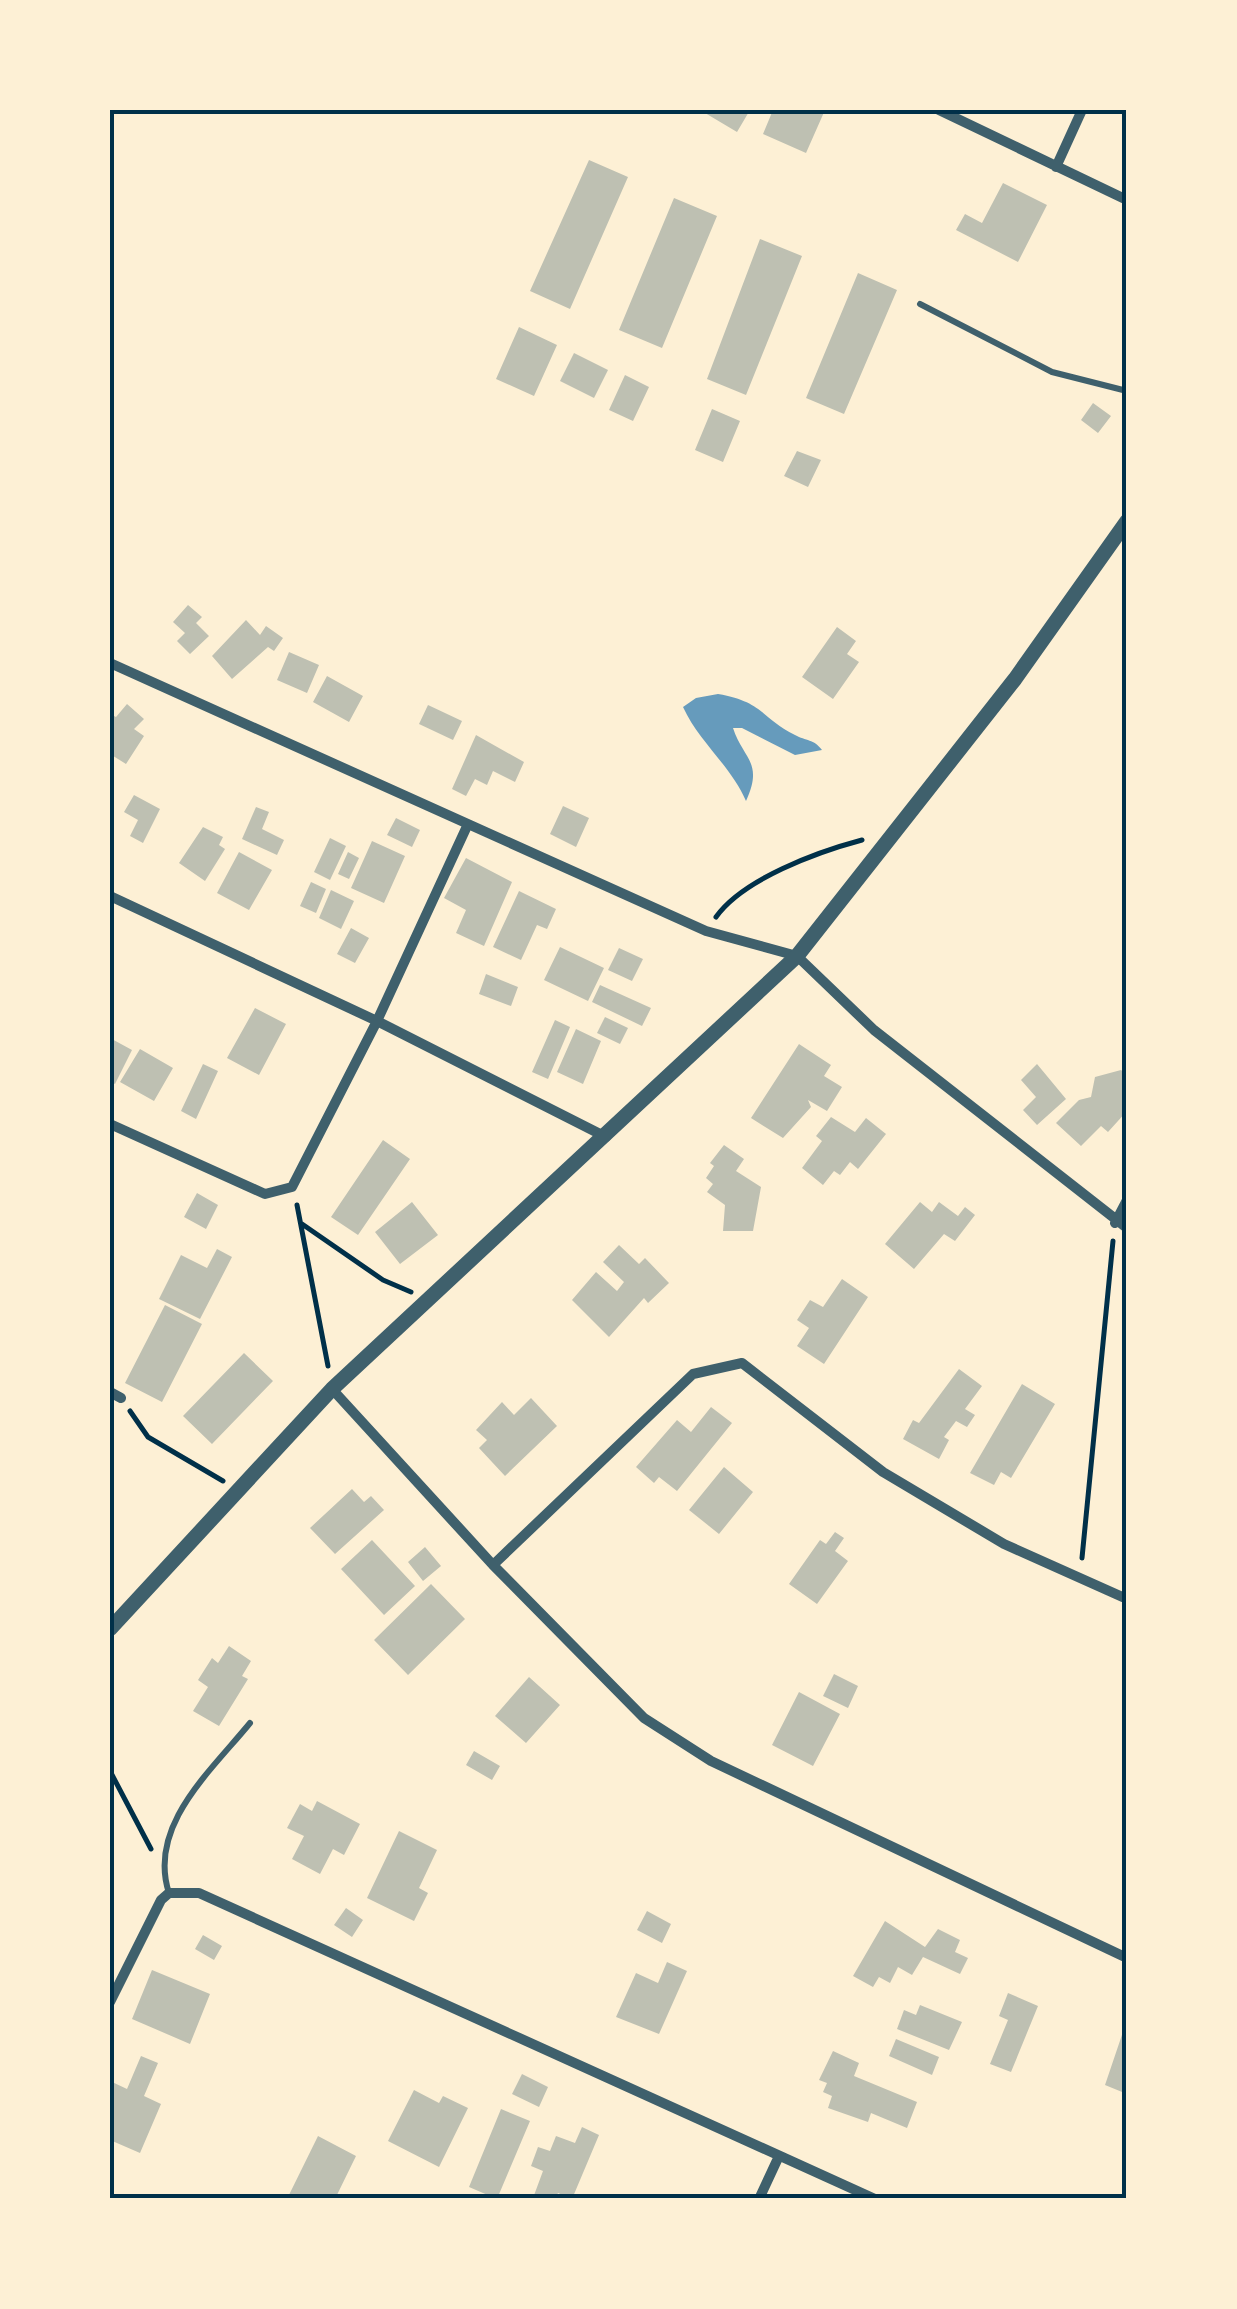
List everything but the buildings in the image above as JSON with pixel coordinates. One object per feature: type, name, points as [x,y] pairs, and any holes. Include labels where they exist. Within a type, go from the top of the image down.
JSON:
[{"type":"street","points":[[939,110],[1127,200]]},
{"type":"street","points":[[1056,166],[1082,110]]},
{"type":"street","points":[[110,1629],[332,1389],[607,1138],[798,956],[991,710],[1127,521]]},
{"type":"street","points":[[110,663],[706,932],[798,956],[874,1030],[1115,1223],[1127,1228]]},
{"type":"street","points":[[110,1124],[265,1194],[292,1187],[377,1021],[468,824]]},
{"type":"street","points":[[110,896],[377,1021],[607,1138]]},
{"type":"street","points":[[1115,1223],[1127,1200]]},
{"type":"street","points":[[492,1565],[693,1374],[742,1363],[883,1472],[1004,1544],[1127,1599]]},
{"type":"street","points":[[332,1389],[492,1565],[644,1718],[712,1761],[1127,1958]]},
{"type":"street","points":[[110,2002],[169,1892],[199,1893],[875,2199]]},
{"type":"street","points":[[759,2199],[780,2156]]},
{"type":"lane","points":[[920,304],[1052,372],[1127,391]]},
{"type":"lane","points":[[169,1892],[162,1870],[176,1815],[250,1723]]},
{"type":"path","points":[[706,932],[730,896],[819,852],[867,839]]},
{"type":"path","points":[[292,1187],[332,1389]]},
{"type":"path","points":[[1080,1578],[1115,1223]]},
{"type":"path","points":[[301,1224],[383,1280],[428,1299]]},
{"type":"path","points":[[115,1395],[148,1437],[239,1490]]},
{"type":"path","points":[[110,1771],[162,1870]]},
{"type":"water","points":[[718,694],[745,701],[822,750],[795,755],[742,728],[733,728],[752,769],[746,801],[683,707],[696,698]]}]
